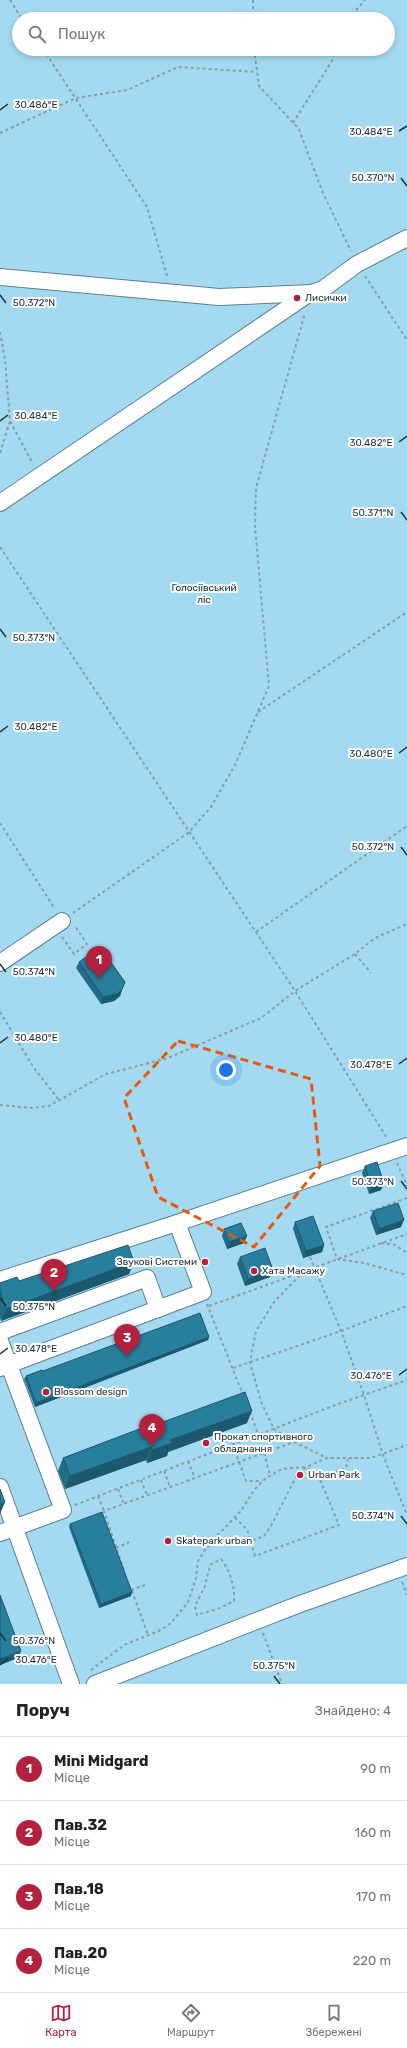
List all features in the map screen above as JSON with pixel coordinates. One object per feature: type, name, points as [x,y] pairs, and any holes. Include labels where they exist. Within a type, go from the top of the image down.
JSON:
[{"type":"street","points":[[0,277],[219,298],[311,293],[323,289],[357,264],[407,238]]},
{"type":"street","points":[[0,503],[311,293]]},
{"type":"street","points":[[0,962],[62,921]]},
{"type":"street","points":[[0,1280],[177,1223],[407,1146]]},
{"type":"street","points":[[4,1366],[158,1309],[205,1299],[177,1223]]},
{"type":"street","points":[[0,1332],[147,1278],[158,1309]]},
{"type":"street","points":[[0,1341],[4,1366],[63,1510],[7,1530]]},
{"type":"street","points":[[0,1487],[7,1530],[71,1684]]},
{"type":"street","points":[[91,1679],[407,1566]]},
{"type":"path","points":[[10,0],[18,12]]},
{"type":"path","points":[[253,0],[253,12]]},
{"type":"path","points":[[354,12],[365,0]]},
{"type":"path","points":[[48,56],[147,207],[172,294]]},
{"type":"path","points":[[255,56],[259,86],[299,130],[322,191],[357,264],[407,340]]},
{"type":"path","points":[[293,124],[332,61],[333,56]]},
{"type":"path","points":[[0,133],[76,98],[127,90],[178,67],[257,72]]},
{"type":"path","points":[[62,921],[188,832],[211,807],[235,765],[269,686],[255,526],[256,488],[311,293]]},
{"type":"path","points":[[0,332],[5,360],[10,421],[0,453]]},
{"type":"path","points":[[10,421],[39,476]]},
{"type":"path","points":[[0,547],[295,991],[385,1133],[407,1186]]},
{"type":"path","points":[[257,713],[407,612]]},
{"type":"path","points":[[0,823],[62,921],[74,954],[87,944],[62,921]]},
{"type":"path","points":[[256,932],[407,826]]},
{"type":"path","points":[[0,1105],[32,1108],[49,1106],[106,1074],[168,1058],[261,1018],[295,991],[356,954],[375,938],[407,924]]},
{"type":"path","points":[[356,954],[371,974]]},
{"type":"path","points":[[0,1012],[34,1068],[59,1100]]},
{"type":"path","points":[[337,1258],[326,1226],[407,1198]]},
{"type":"path","points":[[244,1398],[205,1299],[304,1271],[407,1234]]},
{"type":"path","points":[[380,1243],[395,1245],[407,1253]]},
{"type":"path","points":[[310,1257],[341,1331],[364,1395],[382,1455],[407,1515]]},
{"type":"path","points":[[337,1258],[364,1263],[407,1275]]},
{"type":"path","points":[[304,1271],[274,1302],[256,1331],[250,1362],[261,1402],[274,1429],[294,1442],[327,1458],[371,1458],[407,1445]]},
{"type":"path","points":[[233,1368],[341,1331],[407,1306]]},
{"type":"path","points":[[63,1510],[233,1444],[407,1380]]},
{"type":"path","points":[[247,1405],[258,1435]]},
{"type":"path","points":[[104,1511],[294,1442]]},
{"type":"path","points":[[233,1444],[246,1481],[262,1481]]},
{"type":"path","points":[[264,1453],[270,1475]]},
{"type":"path","points":[[91,1679],[108,1656],[124,1645],[161,1630],[171,1623],[188,1602],[196,1578],[198,1561],[207,1547],[235,1518],[262,1481],[282,1469],[306,1467],[327,1458]]},
{"type":"path","points":[[319,1479],[346,1468],[348,1459]]},
{"type":"path","points":[[188,1462],[195,1478]]},
{"type":"path","points":[[235,1518],[246,1529],[255,1556],[339,1525],[319,1479],[306,1467]]},
{"type":"path","points":[[207,1547],[220,1539],[251,1541],[264,1536],[271,1526],[296,1477],[306,1467]]},
{"type":"path","points":[[164,1471],[170,1487]]},
{"type":"path","points":[[141,1480],[147,1496]]},
{"type":"path","points":[[118,1489],[124,1504]]},
{"type":"path","points":[[98,1496],[126,1576]]},
{"type":"path","points":[[116,1548],[129,1542]]},
{"type":"path","points":[[221,1559],[226,1565],[234,1592],[234,1601],[220,1608],[197,1615],[195,1606],[205,1586],[210,1566],[221,1559]]},
{"type":"path","points":[[129,1583],[148,1635]]},
{"type":"path","points":[[131,1590],[145,1585]]},
{"type":"path","points":[[258,1620],[282,1684]]},
{"type":"highlighted area","points":[[178,1041],[311,1079],[320,1166],[254,1247],[158,1197],[124,1098]]},
{"type":"green space","name":"Голосіївський ліс","points":[[0,0],[407,0],[407,1684],[0,1684]]},
{"type":"building","points":[[100,947],[125,982],[122,989],[117,994],[103,997],[79,962]]},
{"type":"building","points":[[377,1162],[384,1183],[372,1187],[365,1166]]},
{"type":"building","points":[[398,1203],[404,1220],[379,1229],[373,1211]]},
{"type":"building","points":[[313,1216],[324,1245],[306,1251],[295,1222]]},
{"type":"building","points":[[241,1223],[247,1236],[229,1242],[224,1229]]},
{"type":"building","points":[[128,1245],[134,1262],[6,1309],[0,1291],[0,1283],[17,1277],[19,1281]]},
{"type":"building","name":"Хата Масажу","points":[[265,1248],[273,1270],[248,1279],[240,1257]]},
{"type":"building","points":[[200,1313],[209,1337],[36,1403],[26,1376]]},
{"type":"building","points":[[245,1392],[252,1411],[170,1440],[172,1443],[152,1450],[151,1447],[70,1476],[63,1458],[163,1420],[163,1422]]},
{"type":"building","points":[[0,1489],[5,1502],[0,1504]]},
{"type":"building","points":[[102,1512],[132,1592],[101,1604],[70,1524]]},
{"type":"building","points":[[0,1595],[21,1651],[0,1659]]},
{"type":"place","name":"Лисички","points":[[297,298]]},
{"type":"place","name":"Mini Midgard","points":[[99,979]]},
{"type":"place","name":"Звукові Системи","points":[[205,1262]]},
{"type":"place","name":"Хата Масажу","points":[[254,1271]]},
{"type":"place","name":"Пав.32","points":[[54,1292]]},
{"type":"place","name":"Пав.18","points":[[127,1357]]},
{"type":"place","name":"Blossom design","points":[[46,1392]]},
{"type":"place","name":"Прокат спортивного обладнання","points":[[206,1443]]},
{"type":"place","name":"Пав.20","points":[[152,1447]]},
{"type":"place","name":"Urban Park","points":[[300,1475]]},
{"type":"place","name":"Skatepark urban","points":[[168,1541]]}]
